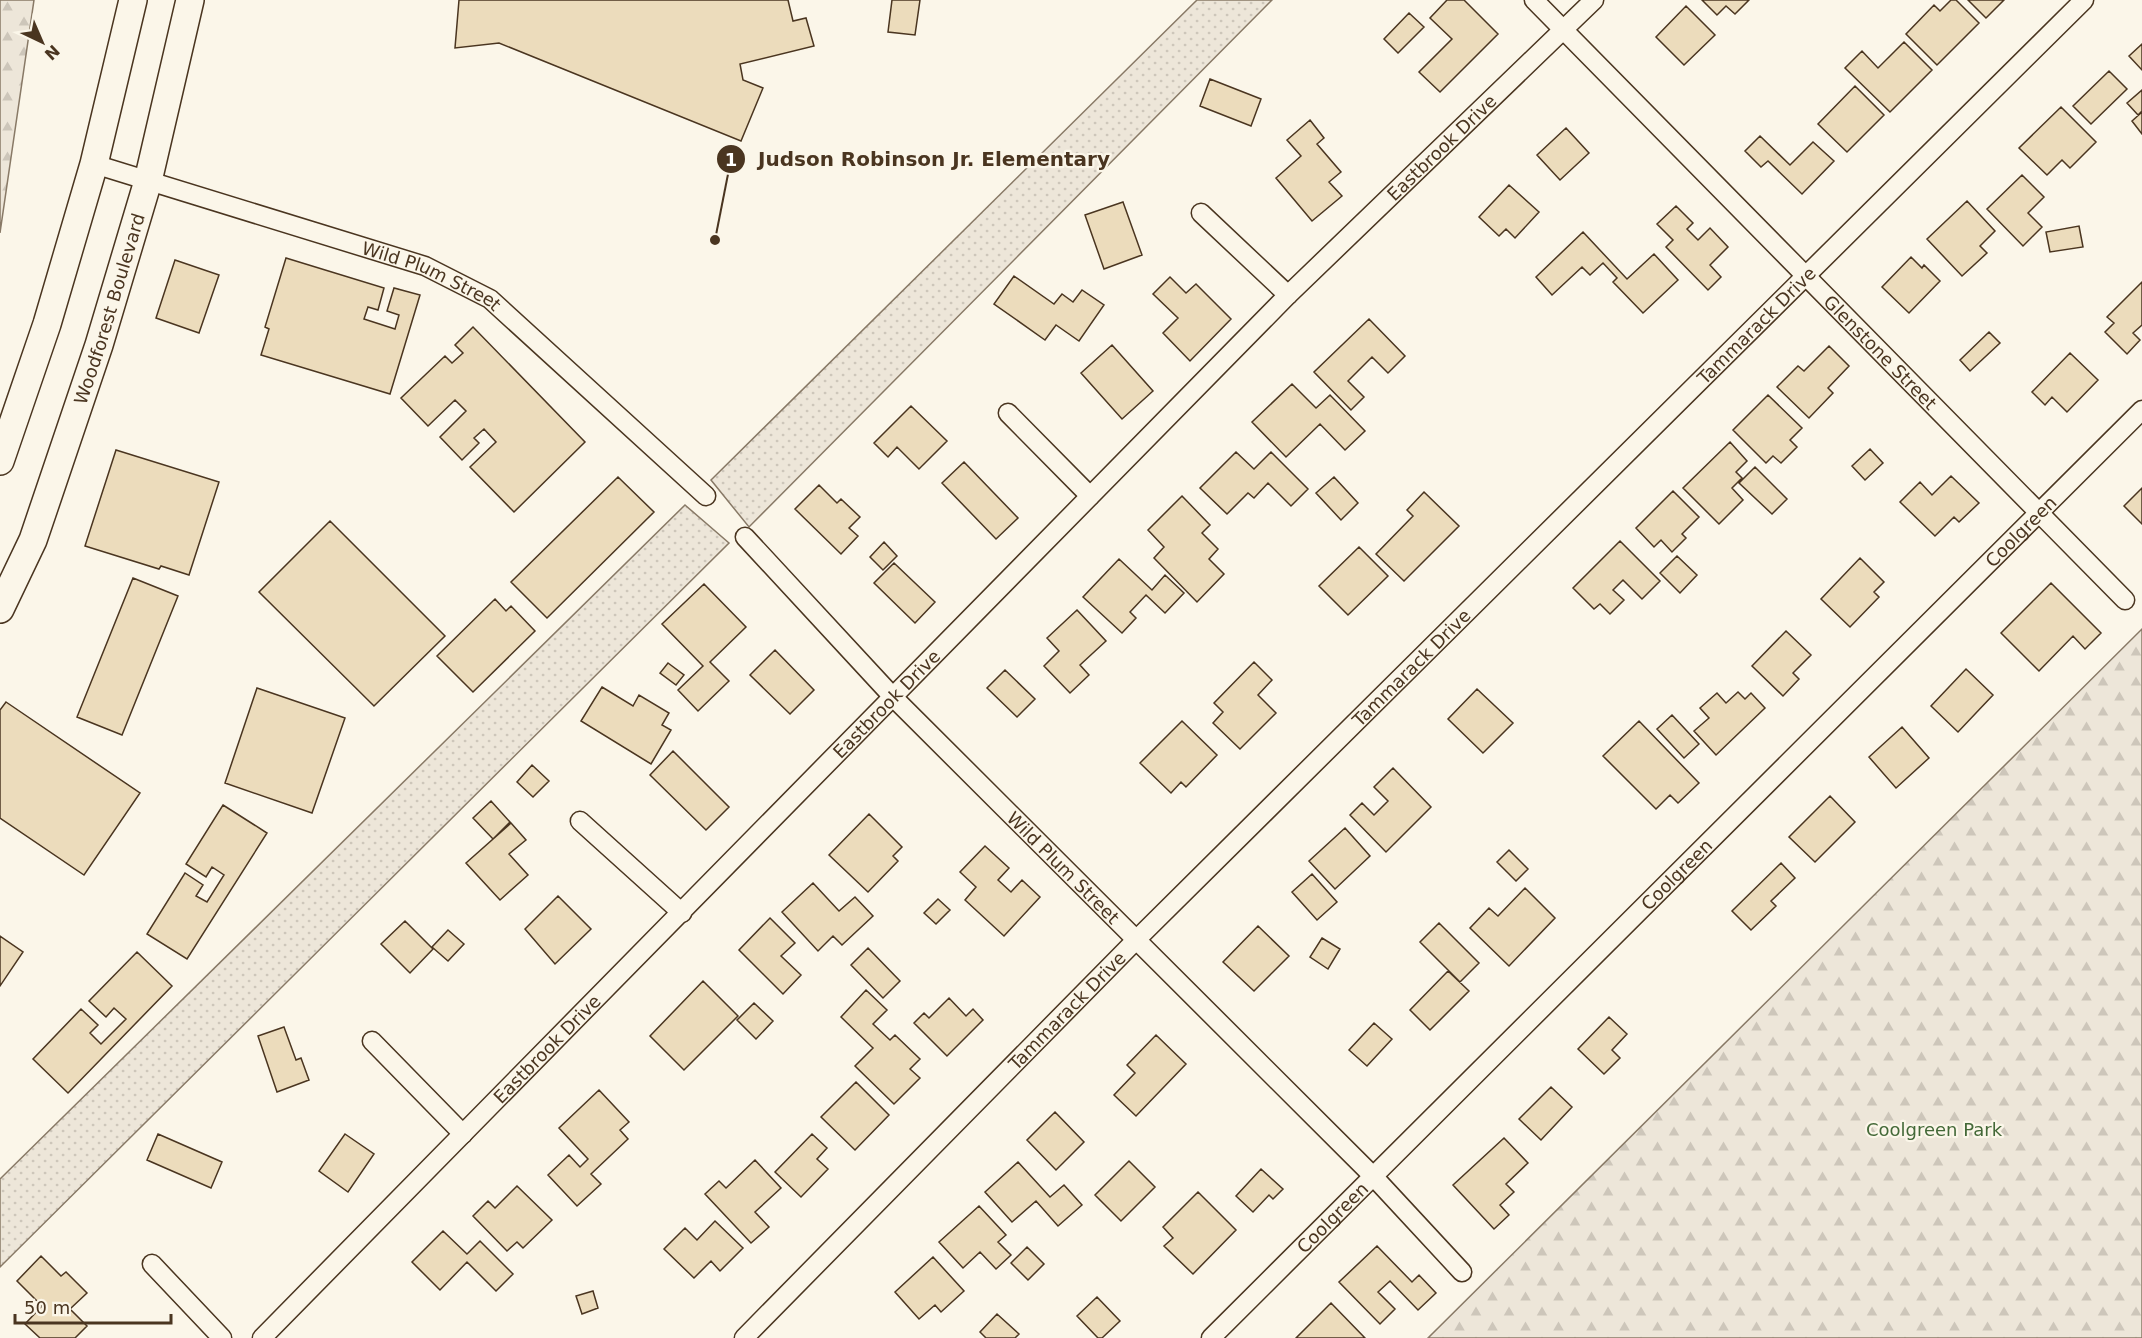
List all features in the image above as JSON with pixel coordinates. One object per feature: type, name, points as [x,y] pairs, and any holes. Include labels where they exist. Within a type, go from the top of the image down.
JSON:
[{"type":"main road","points":[[0,461],[47,324],[94,164],[133,0]]},
{"type":"main road","name":"Woodforest Boulevard","points":[[0,609],[33,540],[99,345],[148,181],[190,0]]},
{"type":"street","name":"Glenstone Street","points":[[1534,0],[2125,600]]},
{"type":"street","name":"Eastbrook Drive","points":[[262,1338],[1288,295],[1594,0]]},
{"type":"street","name":"Tammarack Drive","points":[[744,1338],[1137,939],[1804,275],[2084,0]]},
{"type":"street","name":"Wild Plum Street","points":[[94,164],[425,266],[490,299],[706,496]]},
{"type":"street","points":[[1201,213],[1288,295]]},
{"type":"street","name":"Coolgreen","points":[[1211,1338],[2142,410]]},
{"type":"street","points":[[1008,413],[1090,496]]},
{"type":"street","name":"Wild Plum Street","points":[[745,537],[894,698],[1373,1176],[1462,1272]]},
{"type":"street","points":[[580,821],[682,913]]},
{"type":"street","points":[[372,1041],[463,1134]]},
{"type":"street","points":[[152,1264],[222,1338]]},
{"type":"green space","points":[[0,0],[34,0],[0,233]]},
{"type":"green space","points":[[1197,0],[1272,0],[749,527],[711,480]]},
{"type":"green space","points":[[685,505],[729,543],[0,1267],[0,1179]]},
{"type":"green space","name":"Coolgreen Park","points":[[2142,629],[2142,1338],[1428,1338]]},
{"type":"building","points":[[459,0],[788,0],[793,21],[806,18],[814,46],[740,64],[743,80],[763,88],[741,141],[499,43],[455,48]]},
{"type":"building","points":[[892,0],[920,0],[915,35],[888,32]]},
{"type":"building","points":[[1447,0],[1464,0],[1498,34],[1440,92],[1419,72],[1452,39],[1430,18]]},
{"type":"building","points":[[1702,0],[1749,0],[1735,14],[1726,6],[1717,15]]},
{"type":"building","points":[[1951,0],[1956,0],[1979,23],[1937,65],[1906,34],[1934,5],[1940,11]]},
{"type":"building","points":[[1968,0],[2004,0],[1986,18]]},
{"type":"building","points":[[1686,6],[1715,35],[1684,65],[1656,37]]},
{"type":"building","points":[[1409,13],[1424,27],[1398,53],[1384,39]]},
{"type":"building","points":[[1904,42],[1932,70],[1890,112],[1845,68],[1862,51],[1878,68]]},
{"type":"building","points":[[2142,44],[2142,70],[2129,56]]},
{"type":"building","points":[[2109,71],[2127,89],[2091,124],[2073,106]]},
{"type":"building","points":[[1210,79],[1261,99],[1251,126],[1200,106]]},
{"type":"building","points":[[1855,86],[1884,115],[1847,152],[1818,124]]},
{"type":"building","points":[[2142,90],[2142,111],[2138,115],[2127,103]]},
{"type":"building","points":[[2061,107],[2096,142],[2070,168],[2062,160],[2047,175],[2019,148]]},
{"type":"building","points":[[2142,112],[2142,134],[2132,121]]},
{"type":"building","points":[[1310,120],[1324,138],[1317,144],[1341,172],[1329,182],[1342,196],[1312,221],[1276,178],[1301,156],[1287,140]]},
{"type":"building","points":[[1566,128],[1589,153],[1560,180],[1537,155]]},
{"type":"building","points":[[1760,136],[1790,165],[1813,142],[1834,161],[1802,194],[1768,161],[1761,167],[1745,151]]},
{"type":"building","points":[[2022,175],[2044,197],[2028,213],[2042,227],[2023,246],[1987,209]]},
{"type":"building","points":[[1509,185],[1539,212],[1515,238],[1506,229],[1499,236],[1479,217]]},
{"type":"building","points":[[1967,201],[1995,231],[1980,246],[1987,253],[1962,276],[1927,239]]},
{"type":"building","points":[[1123,202],[1142,255],[1104,269],[1085,215]]},
{"type":"building","points":[[1676,206],[1693,223],[1687,229],[1698,240],[1710,228],[1728,247],[1710,265],[1721,277],[1708,290],[1666,247],[1673,240],[1657,224]]},
{"type":"building","points":[[2079,226],[2083,247],[2050,252],[2046,232]]},
{"type":"building","points":[[1583,232],[1627,279],[1654,254],[1678,280],[1643,313],[1613,282],[1617,278],[1603,263],[1590,275],[1582,267],[1552,295],[1536,277]]},
{"type":"building","points":[[1911,257],[1922,268],[1924,265],[1940,281],[1909,313],[1882,287]]},
{"type":"building","points":[[286,258],[384,288],[378,310],[368,307],[364,319],[395,329],[399,315],[387,311],[394,288],[420,295],[390,394],[261,355],[269,329],[265,327]]},
{"type":"building","points":[[175,260],[219,275],[199,333],[156,318]]},
{"type":"building","points":[[1014,276],[1054,304],[1062,294],[1073,302],[1082,290],[1104,305],[1079,341],[1056,325],[1045,340],[994,304]]},
{"type":"building","points":[[1170,277],[1186,293],[1196,284],[1231,319],[1190,361],[1163,333],[1178,318],[1153,294]]},
{"type":"building","points":[[2142,282],[2142,325],[2133,333],[2140,340],[2127,354],[2105,332],[2114,323],[2107,317]]},
{"type":"building","points":[[1369,319],[1405,356],[1388,373],[1372,357],[1348,381],[1364,397],[1351,410],[1314,372]]},
{"type":"building","points":[[473,327],[585,442],[514,512],[470,467],[496,442],[484,429],[474,438],[479,443],[462,460],[440,437],[466,411],[455,400],[428,426],[401,398],[445,356],[452,363],[463,353],[455,345]]},
{"type":"building","points":[[1989,332],[2000,343],[1970,371],[1960,360]]},
{"type":"building","points":[[1112,345],[1153,391],[1122,419],[1081,373]]},
{"type":"building","points":[[1829,346],[1849,366],[1828,388],[1833,393],[1809,418],[1777,387],[1798,366],[1804,371]]},
{"type":"building","points":[[2070,353],[2098,380],[2067,412],[2052,397],[2045,405],[2032,392]]},
{"type":"building","points":[[1292,384],[1316,408],[1330,395],[1365,431],[1345,450],[1320,424],[1286,457],[1252,422]]},
{"type":"building","points":[[1768,395],[1802,428],[1790,440],[1797,447],[1781,463],[1773,456],[1766,463],[1733,430]]},
{"type":"building","points":[[911,406],[947,441],[919,469],[897,447],[888,457],[874,443]]},
{"type":"building","points":[[1730,442],[1747,461],[1736,472],[1742,478],[1732,488],[1743,500],[1719,524],[1683,488]]},
{"type":"building","points":[[1870,449],[1883,463],[1865,480],[1852,466]]},
{"type":"building","points":[[116,450],[219,482],[189,575],[161,566],[159,569],[85,546]]},
{"type":"building","points":[[1236,452],[1254,469],[1271,452],[1308,489],[1291,506],[1268,483],[1254,498],[1248,493],[1227,514],[1200,488]]},
{"type":"building","points":[[964,462],[1018,518],[996,539],[942,483]]},
{"type":"building","points":[[1755,467],[1787,499],[1772,514],[1739,483]]},
{"type":"building","points":[[1951,476],[1979,503],[1959,522],[1954,517],[1935,536],[1900,502],[1920,482],[1932,495]]},
{"type":"building","points":[[618,477],[654,512],[547,618],[511,582]]},
{"type":"building","points":[[1334,477],[1358,503],[1341,520],[1316,493]]},
{"type":"building","points":[[819,485],[837,503],[841,499],[860,517],[849,528],[858,536],[841,554],[795,509]]},
{"type":"building","points":[[2142,488],[2142,524],[2124,506]]},
{"type":"building","points":[[1673,491],[1699,517],[1682,534],[1686,538],[1672,552],[1661,540],[1654,547],[1636,528]]},
{"type":"building","points":[[1424,492],[1459,526],[1404,581],[1376,554],[1413,516],[1407,510]]},
{"type":"building","points":[[1182,496],[1210,525],[1202,533],[1218,549],[1209,559],[1224,574],[1197,602],[1154,558],[1164,547],[1148,530]]},
{"type":"building","points":[[330,521],[445,636],[374,706],[259,592]]},
{"type":"building","points":[[1620,541],[1660,581],[1642,599],[1623,580],[1613,590],[1624,600],[1610,614],[1600,604],[1594,609],[1573,588]]},
{"type":"building","points":[[884,542],[897,556],[883,570],[870,557]]},
{"type":"building","points":[[1359,547],[1388,576],[1348,615],[1319,586]]},
{"type":"building","points":[[1677,556],[1697,575],[1680,593],[1660,573]]},
{"type":"building","points":[[1860,558],[1884,582],[1874,592],[1879,597],[1850,627],[1821,599]]},
{"type":"building","points":[[1119,559],[1152,590],[1165,575],[1184,593],[1165,613],[1146,595],[1130,612],[1136,618],[1122,633],[1083,597]]},
{"type":"building","points":[[894,563],[935,602],[915,623],[874,583]]},
{"type":"building","points":[[133,578],[178,596],[122,735],[77,717]]},
{"type":"building","points":[[2051,583],[2101,633],[2085,649],[2073,636],[2039,671],[2001,633]]},
{"type":"building","points":[[704,584],[746,627],[710,662],[729,681],[698,711],[678,690],[703,666],[662,624]]},
{"type":"building","points":[[495,599],[506,611],[511,606],[535,631],[473,692],[437,656]]},
{"type":"building","points":[[1077,610],[1106,641],[1080,665],[1089,675],[1070,693],[1044,666],[1059,651],[1047,638]]},
{"type":"building","points":[[1786,631],[1811,655],[1793,673],[1799,679],[1783,696],[1752,666]]},
{"type":"building","points":[[775,650],[814,690],[790,714],[750,675]]},
{"type":"building","points":[[1254,662],[1272,680],[1258,695],[1276,713],[1240,749],[1213,723],[1223,712],[1214,703]]},
{"type":"building","points":[[668,663],[684,675],[676,685],[660,673]]},
{"type":"building","points":[[1966,669],[1993,695],[1958,732],[1931,706]]},
{"type":"building","points":[[1005,670],[1035,699],[1017,717],[987,688]]},
{"type":"building","points":[[602,687],[633,706],[639,695],[669,713],[662,725],[671,730],[651,764],[581,721]]},
{"type":"building","points":[[257,688],[345,718],[312,813],[225,783]]},
{"type":"building","points":[[1477,689],[1513,723],[1483,753],[1448,719]]},
{"type":"building","points":[[1738,692],[1745,699],[1751,693],[1765,708],[1716,755],[1694,731],[1709,718],[1700,708],[1717,693],[1726,703]]},
{"type":"building","points":[[6,702],[140,793],[84,875],[0,818],[0,710]]},
{"type":"building","points":[[1672,715],[1699,744],[1684,758],[1657,729]]},
{"type":"building","points":[[1182,721],[1217,755],[1186,787],[1181,782],[1171,793],[1140,763]]},
{"type":"building","points":[[1639,721],[1699,783],[1678,803],[1670,795],[1656,809],[1603,756]]},
{"type":"building","points":[[1902,727],[1929,758],[1896,788],[1869,757]]},
{"type":"building","points":[[673,751],[729,807],[706,830],[650,775]]},
{"type":"building","points":[[532,765],[549,781],[533,797],[517,782]]},
{"type":"building","points":[[1393,768],[1431,807],[1386,852],[1350,815],[1362,803],[1374,815],[1388,801],[1374,787]]},
{"type":"building","points":[[1830,796],[1855,822],[1815,862],[1789,837]]},
{"type":"building","points":[[491,801],[510,822],[493,839],[473,818]]},
{"type":"building","points":[[223,805],[267,833],[187,959],[147,934],[185,873],[203,885],[196,896],[207,902],[224,875],[212,867],[206,877],[186,864]]},
{"type":"building","points":[[869,814],[902,847],[893,856],[898,861],[868,892],[829,855]]},
{"type":"building","points":[[511,823],[526,840],[509,854],[528,875],[500,900],[466,863]]},
{"type":"building","points":[[1345,828],[1370,856],[1335,889],[1309,861]]},
{"type":"building","points":[[985,846],[1009,868],[998,880],[1011,892],[1022,880],[1040,897],[1004,936],[965,900],[976,887],[960,872]]},
{"type":"building","points":[[1509,850],[1528,869],[1516,881],[1497,862]]},
{"type":"building","points":[[1781,863],[1795,878],[1771,901],[1776,906],[1751,930],[1732,911]]},
{"type":"building","points":[[1312,874],[1337,902],[1317,920],[1292,892]]},
{"type":"building","points":[[813,883],[839,911],[855,897],[873,916],[842,945],[833,936],[818,951],[782,912]]},
{"type":"building","points":[[1525,888],[1555,918],[1509,966],[1470,928],[1489,908],[1498,916]]},
{"type":"building","points":[[558,896],[591,929],[555,964],[525,929]]},
{"type":"building","points":[[938,899],[950,910],[936,924],[924,913]]},
{"type":"building","points":[[770,918],[795,943],[781,956],[801,975],[783,994],[739,950]]},
{"type":"building","points":[[405,921],[433,949],[410,973],[381,944]]},
{"type":"building","points":[[1439,923],[1479,963],[1460,982],[1420,942]]},
{"type":"building","points":[[1258,926],[1289,956],[1254,991],[1223,962]]},
{"type":"building","points":[[448,930],[464,944],[448,961],[432,947]]},
{"type":"building","points":[[0,936],[23,952],[0,986]]},
{"type":"building","points":[[1322,938],[1340,949],[1328,969],[1310,957]]},
{"type":"building","points":[[868,948],[900,981],[883,998],[851,965]]},
{"type":"building","points":[[137,952],[172,986],[68,1093],[33,1059],[81,1009],[98,1025],[90,1033],[101,1044],[126,1019],[114,1008],[106,1017],[89,1001]]},
{"type":"building","points":[[1448,971],[1469,991],[1430,1030],[1410,1010]]},
{"type":"building","points":[[703,981],[738,1016],[684,1070],[650,1036]]},
{"type":"building","points":[[866,990],[887,1010],[873,1024],[890,1040],[895,1035],[920,1059],[910,1069],[920,1078],[894,1104],[855,1066],[873,1048],[841,1017]]},
{"type":"building","points":[[949,998],[966,1016],[973,1009],[983,1020],[947,1056],[914,1023],[924,1013],[929,1018]]},
{"type":"building","points":[[754,1003],[773,1021],[756,1039],[737,1020]]},
{"type":"building","points":[[1609,1017],[1627,1034],[1612,1050],[1620,1058],[1604,1074],[1578,1049]]},
{"type":"building","points":[[1374,1023],[1392,1039],[1367,1066],[1349,1050]]},
{"type":"building","points":[[284,1027],[296,1060],[301,1058],[309,1080],[277,1092],[258,1036]]},
{"type":"building","points":[[1156,1035],[1186,1064],[1136,1116],[1114,1095],[1135,1073],[1127,1065]]},
{"type":"building","points":[[856,1082],[889,1115],[855,1150],[821,1117]]},
{"type":"building","points":[[1551,1087],[1572,1107],[1541,1140],[1519,1119]]},
{"type":"building","points":[[599,1090],[629,1122],[620,1130],[628,1139],[591,1174],[601,1184],[577,1206],[548,1175],[569,1155],[580,1167],[588,1159],[559,1128]]},
{"type":"building","points":[[1055,1112],[1084,1142],[1056,1170],[1027,1140]]},
{"type":"building","points":[[158,1134],[222,1162],[211,1188],[147,1160]]},
{"type":"building","points":[[345,1134],[374,1154],[348,1192],[319,1171]]},
{"type":"building","points":[[812,1134],[827,1148],[817,1159],[828,1169],[801,1197],[775,1172]]},
{"type":"building","points":[[1504,1138],[1528,1163],[1506,1184],[1514,1192],[1500,1205],[1509,1215],[1494,1229],[1453,1185]]},
{"type":"building","points":[[755,1160],[781,1188],[755,1212],[769,1227],[751,1243],[705,1194],[719,1181],[726,1188]]},
{"type":"building","points":[[1129,1161],[1155,1187],[1121,1221],[1095,1195]]},
{"type":"building","points":[[1018,1162],[1050,1197],[1064,1185],[1082,1205],[1058,1226],[1036,1201],[1012,1222],[985,1192]]},
{"type":"building","points":[[1261,1169],[1283,1189],[1273,1199],[1269,1195],[1253,1212],[1236,1196]]},
{"type":"building","points":[[517,1186],[552,1220],[523,1248],[517,1242],[507,1251],[473,1216],[488,1201],[495,1208]]},
{"type":"building","points":[[1198,1192],[1236,1230],[1193,1274],[1164,1246],[1173,1238],[1163,1227]]},
{"type":"building","points":[[979,1206],[1006,1235],[998,1242],[1011,1255],[996,1269],[980,1252],[963,1268],[939,1242]]},
{"type":"building","points":[[715,1221],[743,1248],[720,1271],[711,1261],[694,1278],[664,1249],[685,1228],[697,1240]]},
{"type":"building","points":[[443,1231],[467,1254],[480,1241],[513,1274],[496,1291],[467,1262],[440,1290],[412,1262]]},
{"type":"building","points":[[1377,1246],[1412,1282],[1419,1275],[1436,1293],[1418,1310],[1390,1281],[1378,1292],[1395,1309],[1380,1324],[1339,1282]]},
{"type":"building","points":[[1027,1247],[1044,1264],[1028,1280],[1011,1263]]},
{"type":"building","points":[[41,1256],[61,1276],[66,1272],[87,1293],[70,1309],[87,1326],[75,1338],[40,1338],[25,1324],[42,1306],[17,1281]]},
{"type":"building","points":[[933,1257],[964,1291],[941,1312],[935,1305],[919,1319],[895,1292]]},
{"type":"building","points":[[593,1291],[598,1308],[582,1314],[576,1296]]},
{"type":"building","points":[[1097,1297],[1120,1321],[1102,1338],[1098,1338],[1077,1316]]},
{"type":"building","points":[[1331,1303],[1365,1338],[1296,1338]]},
{"type":"building","points":[[997,1314],[1019,1334],[1015,1338],[986,1338],[980,1332]]},
{"type":"place","name":"Judson Robinson Jr. Elementary","points":[[715,240]]}]
